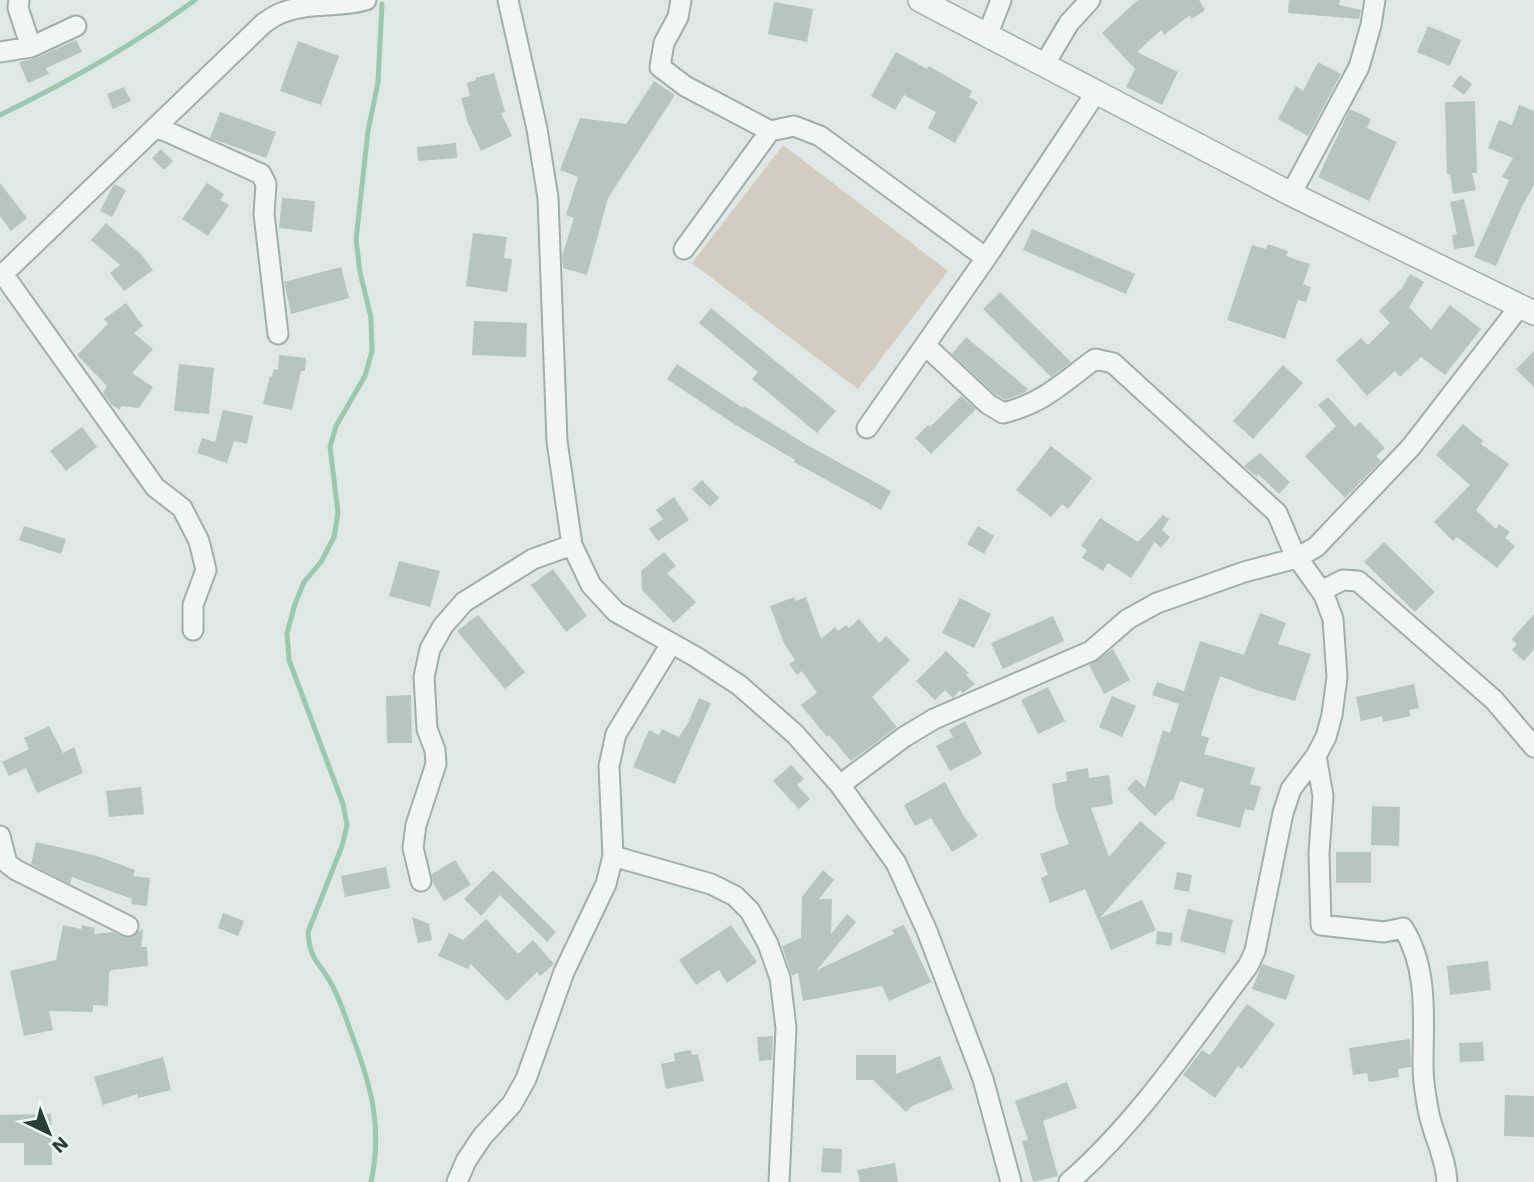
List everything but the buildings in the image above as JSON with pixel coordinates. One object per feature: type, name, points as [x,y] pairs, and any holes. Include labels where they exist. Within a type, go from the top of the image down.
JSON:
[{"type":"street","points":[[19,0],[18,8],[31,47]]},
{"type":"street","points":[[193,630],[193,605],[206,570],[199,541],[182,508],[155,487],[2,276],[264,23],[282,12],[349,5],[366,0]]},
{"type":"street","points":[[509,0],[537,129],[548,198],[556,441],[572,545],[591,585],[616,612],[739,685],[795,734],[840,785],[895,863],[927,931],[983,1079],[1011,1182]]},
{"type":"street","points":[[681,0],[678,17],[664,43],[660,67],[685,86],[770,131]]},
{"type":"street","points":[[840,785],[904,737],[934,719],[1091,651],[1128,619],[1157,603],[1244,572],[1297,558],[1316,547],[1411,447],[1527,310],[1095,94],[920,0]]},
{"type":"street","points":[[987,36],[1002,0]]},
{"type":"street","points":[[1044,65],[1069,23],[1090,0]]},
{"type":"street","points":[[1291,194],[1359,67],[1375,0]]},
{"type":"street","points":[[0,52],[31,47],[75,26]]},
{"type":"street","points":[[867,428],[986,258],[1095,94]]},
{"type":"street","points":[[684,249],[770,131],[794,125],[820,136],[986,258]]},
{"type":"street","points":[[157,127],[261,174],[265,184],[264,214],[278,334]]},
{"type":"street","points":[[925,345],[988,404],[1003,413],[1026,407],[1050,394],[1095,359],[1113,363],[1277,513],[1297,558],[1321,592],[1333,619],[1337,677],[1332,715],[1326,737],[1316,756],[1291,789],[1283,813],[1255,951],[1248,966],[1138,1109],[1096,1158],[1069,1182]]},
{"type":"street","points":[[421,881],[413,848],[416,825],[436,764],[435,750],[427,729],[424,677],[430,649],[443,626],[464,602],[533,559],[572,545]]},
{"type":"street","points":[[1321,592],[1343,580],[1358,582],[1494,700],[1534,747]]},
{"type":"street","points":[[457,1182],[477,1145],[512,1104],[526,1079],[564,972],[606,884],[614,856],[609,766],[616,734],[671,644]]},
{"type":"street","points":[[1316,756],[1322,796],[1318,877],[1321,925],[1384,932],[1403,929],[1413,944],[1423,998],[1423,1068],[1429,1116],[1441,1152],[1447,1182]]},
{"type":"street","points":[[0,836],[7,863],[16,870],[128,926]]},
{"type":"street","points":[[614,856],[711,884],[735,897],[750,911],[768,944],[780,978],[786,1028],[779,1182]]},
{"type":"shaded area","points":[[783,145],[948,271],[858,389],[692,263]]},
{"type":"waterway","points":[[0,115],[100,62],[195,0]]},
{"type":"waterway","points":[[371,1182],[376,1143],[370,1089],[343,1009],[332,985],[313,956],[308,932],[342,846],[347,825],[343,804],[289,660],[287,633],[304,582],[321,562],[334,537],[338,513],[330,447],[336,426],[365,376],[372,351],[371,318],[360,272],[356,240],[368,131],[378,82],[382,4]]}]
